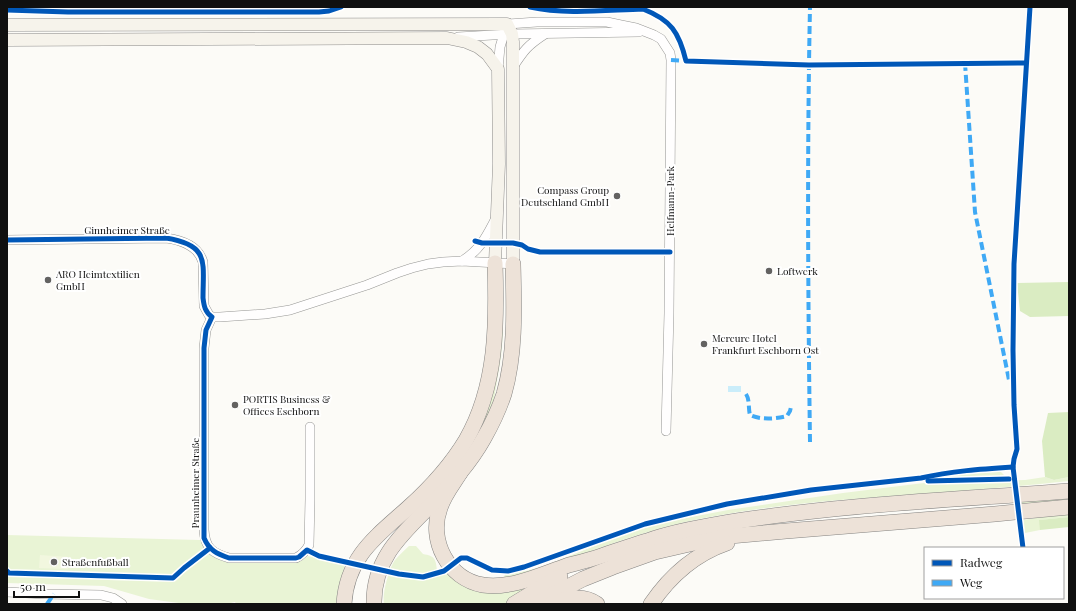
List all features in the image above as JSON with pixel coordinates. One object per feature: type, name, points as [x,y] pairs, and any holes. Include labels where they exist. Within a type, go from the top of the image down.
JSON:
[{"type":"highway","points":[[344,604],[347,585],[356,563],[363,551],[382,530],[410,506],[443,471],[458,452],[471,429],[482,404],[490,374],[495,344],[495,263]]},
{"type":"highway","points":[[513,264],[511,347],[508,375],[503,395],[495,417],[476,452],[460,473],[443,500],[437,517],[437,535],[441,550],[451,566],[468,579],[484,585],[503,585],[539,577],[649,540],[718,524],[770,515],[873,505],[1069,491]]},
{"type":"highway","points":[[364,604],[366,579],[402,534],[460,473]]},
{"type":"highway","points":[[374,604],[376,582],[375,568],[384,540],[410,506]]},
{"type":"highway","points":[[536,604],[583,579],[613,567],[656,552],[730,536],[1069,507]]},
{"type":"highway","points":[[651,604],[659,592],[676,574],[708,552],[729,543],[786,531]]},
{"type":"highway","points":[[514,604],[542,587],[602,556]]},
{"type":"highway","points":[[552,604],[566,599],[576,598],[590,600],[597,604]]},
{"type":"main road","points":[[7,25],[507,31],[513,42],[513,264]]},
{"type":"main road","points":[[7,40],[446,38],[466,42],[478,47],[487,54],[498,69],[499,164],[495,263]]},
{"type":"street","name":"Helfmann-Park","points":[[507,31],[536,22],[607,22],[621,24],[654,35],[661,39],[670,53],[669,313],[666,431]]},
{"type":"street","points":[[498,69],[500,47],[507,31]]},
{"type":"street","points":[[446,38],[507,31],[546,34],[646,32]]},
{"type":"street","points":[[513,67],[532,43],[546,34]]},
{"type":"street","points":[[462,262],[477,250],[487,236],[497,216]]},
{"type":"street","name":"Ginnheimer Straße","points":[[7,240],[166,238],[178,240],[194,248],[202,257],[204,306],[209,315],[212,317]]},
{"type":"street","points":[[212,317],[220,318],[265,314],[290,310],[367,285],[412,268],[428,264],[462,262],[513,264]]},
{"type":"street","name":"Praunheimer Straße","points":[[212,317],[206,330],[204,348],[204,538],[210,548],[222,556],[229,558],[296,558],[307,550],[309,545],[310,427]]},
{"type":"street","points":[[7,592],[101,595],[113,598],[122,604]]},
{"type":"green space","points":[[1069,282],[1069,316],[1030,317],[1020,311],[1017,283]]},
{"type":"green space","points":[[503,285],[503,334],[501,357],[493,405],[477,441],[383,550],[476,434],[501,286]]},
{"type":"green space","points":[[1069,412],[1069,477],[1054,480],[1045,477],[1042,441],[1048,413]]},
{"type":"green space","points":[[999,470],[1006,477],[928,479],[935,477]]},
{"type":"green space","points":[[1045,477],[1054,480],[1069,477],[1069,481],[769,507],[710,517],[681,523],[640,535],[503,581],[505,574],[524,569],[526,571],[544,566],[622,535],[681,519],[728,510],[843,493],[932,482],[1025,480]]},
{"type":"green space","points":[[1069,497],[1069,501],[1022,504],[1022,501]]},
{"type":"green space","points":[[1069,513],[1069,517],[1040,520],[1040,530],[1025,533],[1023,520]]},
{"type":"green space","points":[[1069,517],[1069,527],[1040,530],[1039,520]]},
{"type":"green space","points":[[7,535],[200,540],[211,554],[218,559],[227,562],[292,563],[301,561],[308,556],[345,564],[336,604],[236,604],[235,602],[227,604],[186,604],[149,599],[104,586],[7,583]]},
{"type":"green space","points":[[409,546],[416,546],[423,554],[432,557],[435,561],[437,571],[441,575],[445,572],[453,577],[532,586],[505,604],[384,604],[386,581],[390,569],[395,560]]},
{"type":"green space","name":"Straßenfußball","points":[[40,555],[68,557],[68,569],[39,568]]},
{"type":"water","points":[[728,386],[741,386],[741,392],[728,392]]},
{"type":"marked path","points":[[810,7],[808,224],[810,442]]},
{"type":"marked path","points":[[671,60],[688,61]]},
{"type":"marked path","points":[[965,63],[975,212],[1009,380]]},
{"type":"marked path","points":[[746,394],[750,415],[754,417],[778,418],[787,416],[791,407]]},
{"type":"marked path","points":[[47,604],[54,594]]},
{"type":"cycle path","points":[[7,10],[68,12],[319,12],[329,11],[341,7]]},
{"type":"cycle path","points":[[530,7],[558,11],[643,9],[661,18],[672,28],[680,42],[686,61],[809,65],[1026,63]]},
{"type":"cycle path","points":[[1023,547],[1013,467],[1017,449],[1014,405],[1013,350],[1014,264],[1030,7]]},
{"type":"cycle path","points":[[7,240],[166,238],[190,245],[197,251],[201,257],[203,265],[204,304],[206,311],[212,317],[206,330],[204,348],[204,538],[208,546],[214,551],[229,558],[296,558],[307,550],[319,556],[399,574],[423,577],[444,571],[461,558],[467,558],[492,570],[508,571],[524,567],[645,524],[727,504],[811,490],[921,478],[967,471],[1013,467]]},
{"type":"cycle path","points":[[475,241],[482,243],[513,243],[540,252],[670,252]]},
{"type":"cycle path","points":[[928,481],[1009,479]]},
{"type":"cycle path","points":[[7,571],[9,573],[173,578],[210,548]]},
{"type":"place","name":"Compass Group Deutschland GmbH","points":[[617,196]]},
{"type":"place","name":"Loftwerk","points":[[769,271]]},
{"type":"place","name":"ARO Heimtextilien GmbH","points":[[48,280]]},
{"type":"place","name":"Mercure Hotel Frankfurt Eschborn Ost","points":[[704,344]]},
{"type":"place","name":"PORTIS Business & Offices Eschborn","points":[[235,405]]},
{"type":"place","name":"Straßenfußball","points":[[54,562]]}]
